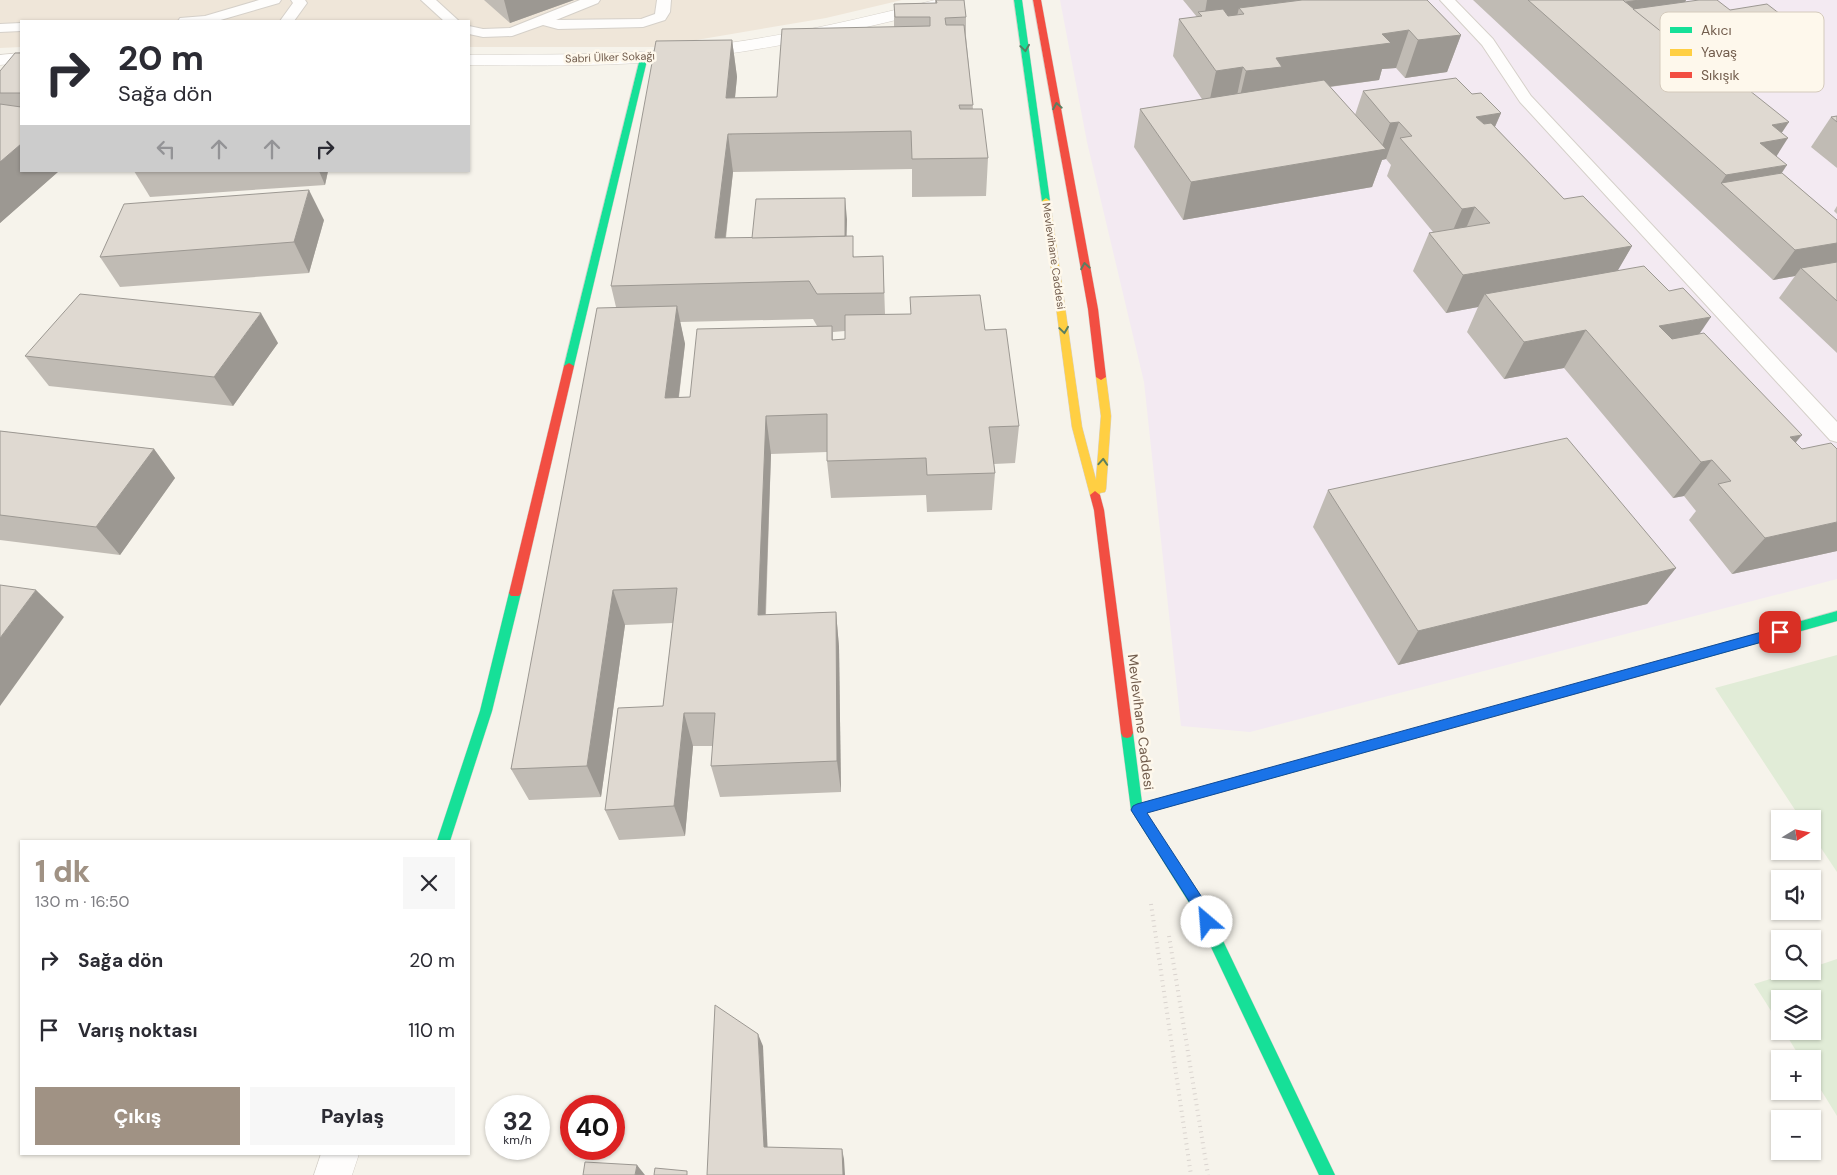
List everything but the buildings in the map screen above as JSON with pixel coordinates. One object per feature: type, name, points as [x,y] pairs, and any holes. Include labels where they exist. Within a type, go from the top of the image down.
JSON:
[{"type":"street","name":"Sabri Ülker Sokağı","points":[[470,60],[684,54],[761,44],[861,24],[955,0]]},
{"type":"street","name":"Mevlevihane Caddesi","points":[[1018,0],[1077,427],[1099,510],[1137,810]]},
{"type":"street","name":"Mevlevihane Caddesi","points":[[1038,0],[1093,309],[1106,416],[1099,510]]},
{"type":"street","points":[[443,840],[486,711],[644,56]]},
{"type":"street","points":[[0,60],[19,66]]},
{"type":"street","points":[[1327,1175],[1198,904],[1137,810],[1837,616]]},
{"type":"street","points":[[332,1175],[340,1155]]},
{"type":"lane","points":[[206,20],[274,0]]},
{"type":"lane","points":[[288,20],[300,3],[298,0]]},
{"type":"lane","points":[[428,0],[451,20]]},
{"type":"lane","points":[[470,30],[483,33],[512,32],[593,0]]},
{"type":"lane","points":[[542,20],[558,25],[643,23],[660,16],[663,12],[664,0]]},
{"type":"lane","points":[[1447,0],[1488,42],[1525,99],[1837,435]]},
{"type":"lane","points":[[0,28],[20,27]]},
{"type":"path","points":[[1151,903],[1191,1175]]},
{"type":"path","points":[[1169,934],[1208,1175]]},
{"type":"shaded area","points":[[0,0],[902,0],[826,18],[655,47],[470,47],[470,20],[20,20],[20,47],[0,48]]},
{"type":"shaded area","points":[[1060,0],[1837,0],[1837,579],[1250,732],[1181,726],[1144,382],[1087,142]]},
{"type":"green space","points":[[1837,655],[1837,872],[1821,848],[1821,810],[1795,810],[1715,688]]},
{"type":"green space","points":[[1837,959],[1837,1116],[1821,1090],[1821,1050],[1796,1050],[1789,1040],[1821,1040],[1821,990],[1771,990],[1771,1011],[1754,984],[1771,979],[1821,980],[1821,964]]},
{"type":"traffic: fast","points":[[1018,0],[1046,201]]},
{"type":"traffic: fast","points":[[569,366],[644,56]]},
{"type":"traffic: fast","points":[[443,840],[486,711],[515,593]]},
{"type":"traffic: fast","points":[[1669,663],[1837,616]]},
{"type":"traffic: fast","points":[[1127,733],[1137,810],[1198,904],[1327,1175]]},
{"type":"traffic: fast","points":[[1137,810],[1413,734]]},
{"type":"traffic: slow","points":[[1046,201],[1077,427],[1095,495]]},
{"type":"traffic: slow","points":[[1101,377],[1106,416],[1101,489]]},
{"type":"traffic: slow","points":[[1413,734],[1669,663]]},
{"type":"traffic: jam","points":[[1037,0],[1093,309],[1101,377]]},
{"type":"traffic: jam","points":[[515,593],[569,366]]},
{"type":"traffic: jam","points":[[1095,495],[1099,510],[1127,733]]},
{"type":"route","points":[[1207,922],[1198,904],[1137,810],[1780,632]]}]
